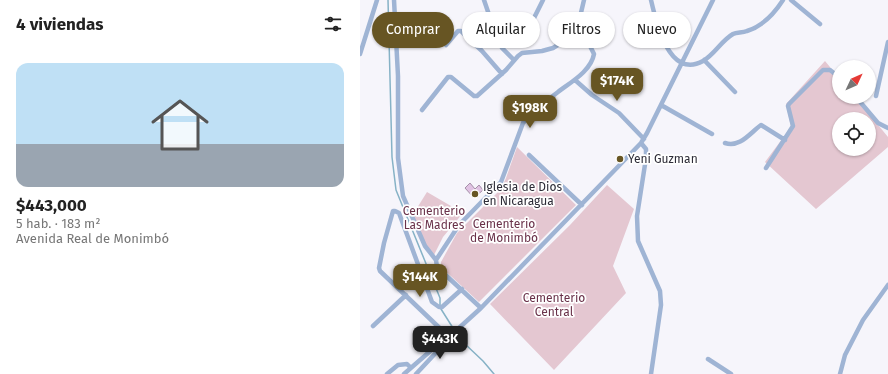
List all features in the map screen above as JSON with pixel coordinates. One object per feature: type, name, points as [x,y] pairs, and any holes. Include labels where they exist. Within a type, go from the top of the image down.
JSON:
[{"type":"street","points":[[360,54],[377,0]]},
{"type":"street","points":[[394,0],[398,76],[398,158],[403,196],[425,246],[436,260],[437,267],[481,308]]},
{"type":"street","points":[[484,0],[498,41],[502,48],[514,60]]},
{"type":"street","points":[[538,12],[543,0]]},
{"type":"street","points":[[582,12],[584,0]]},
{"type":"street","points":[[651,0],[661,37],[669,50],[682,63],[692,65],[710,56],[722,42],[734,33],[749,31],[764,22],[783,0]]},
{"type":"street","points":[[416,374],[449,337],[481,308],[641,143],[713,0]]},
{"type":"street","points":[[791,0],[820,24]]},
{"type":"street","points":[[454,36],[458,31],[460,31],[482,51],[502,74]]},
{"type":"street","points":[[876,96],[888,42]]},
{"type":"street","points":[[422,110],[448,77],[474,96],[477,96],[502,74],[522,53],[542,51],[553,48]]},
{"type":"street","points":[[436,260],[459,225],[501,182],[523,123],[557,92],[575,80],[590,64],[594,54],[591,48]]},
{"type":"street","points":[[704,60],[735,92]]},
{"type":"street","points":[[766,168],[793,126],[788,106],[789,104],[824,70],[832,72]]},
{"type":"street","points":[[575,80],[592,95],[619,113],[644,139]]},
{"type":"street","points":[[862,104],[878,124],[888,128]]},
{"type":"street","points":[[661,105],[712,134]]},
{"type":"street","points":[[725,143],[730,145],[739,142],[761,125],[785,140]]},
{"type":"street","points":[[641,143],[646,149],[646,153],[637,216],[638,241],[660,291],[661,298],[651,374]]},
{"type":"street","points":[[529,155],[582,205]]},
{"type":"street","points":[[449,337],[382,273],[379,268],[384,243],[392,219],[392,213],[395,211],[399,213],[432,302],[439,307],[442,307],[462,289]]},
{"type":"street","points":[[840,374],[845,355],[863,320],[888,286]]},
{"type":"street","points":[[374,326],[406,295]]},
{"type":"street","points":[[404,374],[443,340],[449,337]]},
{"type":"street","points":[[708,359],[731,374]]},
{"type":"street","points":[[387,374],[401,364],[406,364],[411,368]]},
{"type":"green space","points":[[825,61],[832,70],[832,104],[861,104],[867,112],[832,112],[832,156],[876,156],[876,122],[888,137],[888,147],[816,209],[765,162],[791,127],[786,104]]},
{"type":"green space","name":"Cementerio de Monimbó","points":[[517,147],[576,205],[479,302],[441,267],[441,262],[457,233],[501,189]]},
{"type":"green space","name":"Cementerio Central","points":[[607,185],[634,209],[613,266],[626,293],[554,370],[490,304],[570,225]]},
{"type":"green space","name":"Cementerio Las Madres","points":[[427,192],[463,213],[443,237],[434,255],[429,252],[412,216]]},
{"type":"building","name":"Iglesia de Dios en Nicaragua","points":[[470,183],[475,189],[479,185],[483,190],[474,198],[465,188]]},
{"type":"waterway","points":[[388,0],[392,157],[396,190],[440,298],[440,306]]},
{"type":"waterway","points":[[441,309],[453,328]]},
{"type":"waterway","points":[[459,335],[465,344],[494,374]]},
{"type":"place","name":"Yeni Guzman","points":[[620,159]]},
{"type":"place","name":"Iglesia de Dios en Nicaragua","points":[[475,194]]}]
